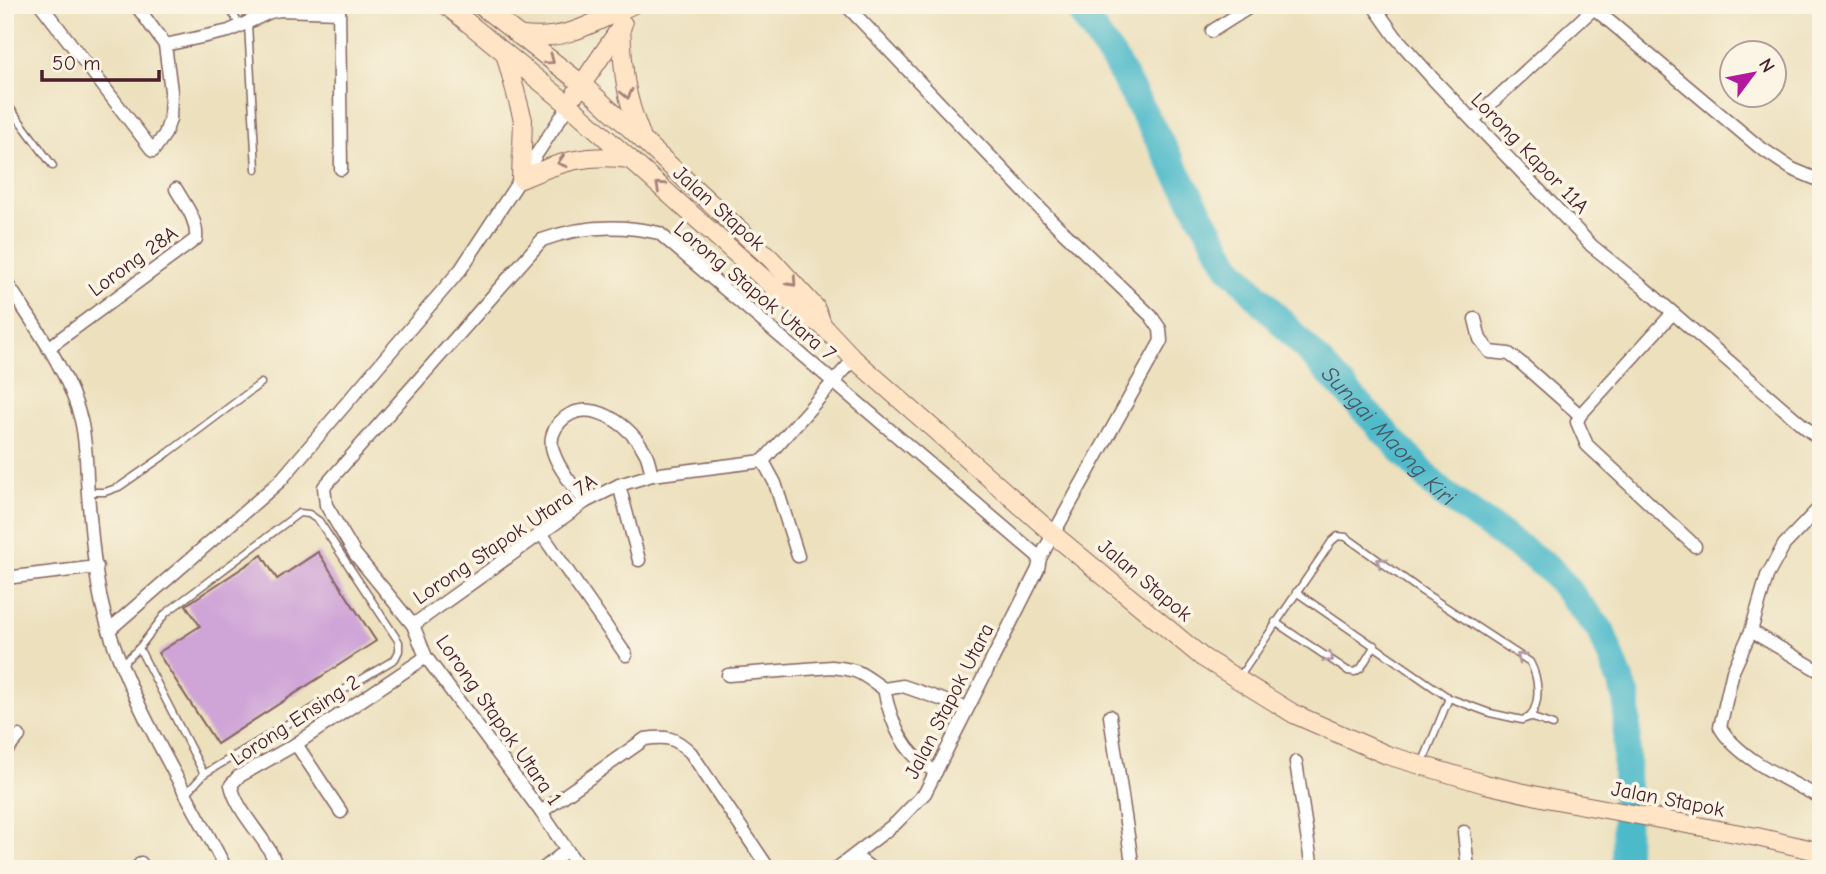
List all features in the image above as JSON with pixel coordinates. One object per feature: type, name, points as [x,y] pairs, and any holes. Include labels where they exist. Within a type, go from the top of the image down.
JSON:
[{"type":"main road","name":"Jalan Stapok","points":[[446,5],[569,105],[807,317],[823,326],[854,359],[1053,534],[1202,657],[1237,681],[1294,714],[1354,742],[1422,765],[1551,799],[1821,852]]},
{"type":"main road","points":[[480,5],[582,84],[771,258],[815,307],[823,326]]},
{"type":"main road","points":[[518,35],[547,38],[579,30],[635,5]]},
{"type":"main road","points":[[569,105],[635,5]]},
{"type":"main road","points":[[621,26],[622,62],[629,106],[644,141],[658,156]]},
{"type":"main road","points":[[505,53],[523,120],[521,179],[574,159],[605,155],[630,159]]},
{"type":"street","points":[[41,5],[153,151],[165,134],[170,119],[165,45],[136,5]]},
{"type":"street","name":"Jalan Stapok Utara","points":[[836,869],[906,813],[925,793],[1038,569],[1040,558],[1161,341],[1160,329],[1151,316],[1050,219],[846,5]]},
{"type":"street","points":[[1212,31],[1253,5]]},
{"type":"street","name":"Lorong Kapor 11A","points":[[1373,5],[1395,36],[1592,246],[1821,441]]},
{"type":"street","points":[[1473,120],[1591,7],[1758,146],[1792,169],[1821,181]]},
{"type":"street","points":[[165,45],[212,36],[280,10],[339,9],[341,169]]},
{"type":"street","points":[[109,630],[279,481],[461,269],[569,105]]},
{"type":"street","name":"Lorong 28A","points":[[48,348],[196,239],[195,221],[176,189]]},
{"type":"street","name":"Lorong Stapok Utara 7","points":[[324,487],[542,240],[591,228],[639,229],[659,233],[1040,558]]},
{"type":"street","points":[[5,280],[48,348],[71,392],[81,419],[87,453],[96,567],[109,630],[148,720],[226,869]]},
{"type":"street","points":[[1672,313],[1580,415],[1577,422],[1587,445],[1695,546]]},
{"type":"street","points":[[1475,319],[1480,339],[1490,352],[1509,354],[1580,415]]},
{"type":"street","points":[[798,556],[775,483],[764,461],[854,359]]},
{"type":"street","points":[[585,502],[557,461],[551,445],[553,430],[567,415],[584,409],[608,415],[640,445],[652,475]]},
{"type":"street","name":"Lorong Stapok Utara 7A","points":[[413,625],[585,502],[619,485],[652,475],[764,461]]},
{"type":"street","points":[[619,485],[639,560]]},
{"type":"street","name":"Lorong Stapok Utara 1","points":[[324,487],[326,505],[355,554],[413,625],[426,657],[580,869]]},
{"type":"street","points":[[1821,506],[1784,544],[1767,576],[1751,631],[1733,671],[1720,727],[1725,736],[1746,755],[1821,798]]},
{"type":"street","points":[[541,533],[626,655]]},
{"type":"street","points":[[5,578],[96,567]]},
{"type":"street","points":[[1751,631],[1821,672]]},
{"type":"street","name":"Lorong Ensing 2","points":[[276,869],[269,850],[234,799],[231,785],[239,777],[296,744],[426,657]]},
{"type":"street","points":[[728,675],[832,667],[859,670],[884,689],[890,720],[895,728],[923,765],[936,772]]},
{"type":"street","points":[[884,689],[903,685],[966,708]]},
{"type":"street","points":[[1110,716],[1133,869]]},
{"type":"street","points":[[5,752],[19,736]]},
{"type":"street","points":[[541,812],[645,739],[666,736],[691,753],[769,869]]},
{"type":"street","points":[[296,744],[341,812]]},
{"type":"street","points":[[1296,762],[1312,869]]},
{"type":"street","points":[[1464,832],[1468,869]]},
{"type":"street","points":[[543,869],[567,850]]},
{"type":"street","points":[[855,856],[872,869]]},
{"type":"lane","points":[[227,5],[244,23],[256,169]]},
{"type":"lane","points":[[5,101],[52,166]]},
{"type":"lane","points":[[88,492],[106,492],[119,487],[261,383]]},
{"type":"lane","points":[[122,664],[139,648],[166,612],[299,513],[309,514],[318,521],[399,642],[395,659],[204,774],[187,793]]},
{"type":"lane","points":[[1237,681],[1332,541],[1338,536],[1346,537],[1423,592],[1530,662],[1537,684],[1535,709],[1530,718]]},
{"type":"lane","points":[[1296,592],[1450,698],[1490,713],[1522,720],[1530,718],[1553,725]]},
{"type":"lane","points":[[1275,622],[1355,673],[1375,645]]},
{"type":"lane","points":[[139,648],[204,774]]},
{"type":"lane","points":[[1422,765],[1450,698]]},
{"type":"building","points":[[318,552],[376,641],[217,744],[158,653],[200,626],[186,605],[262,555],[277,579]]},
{"type":"waterway","name":"Sungai Maong Kiri","points":[[1076,5],[1116,63],[1229,266],[1441,492],[1550,569],[1601,631],[1627,698],[1625,869]]}]
